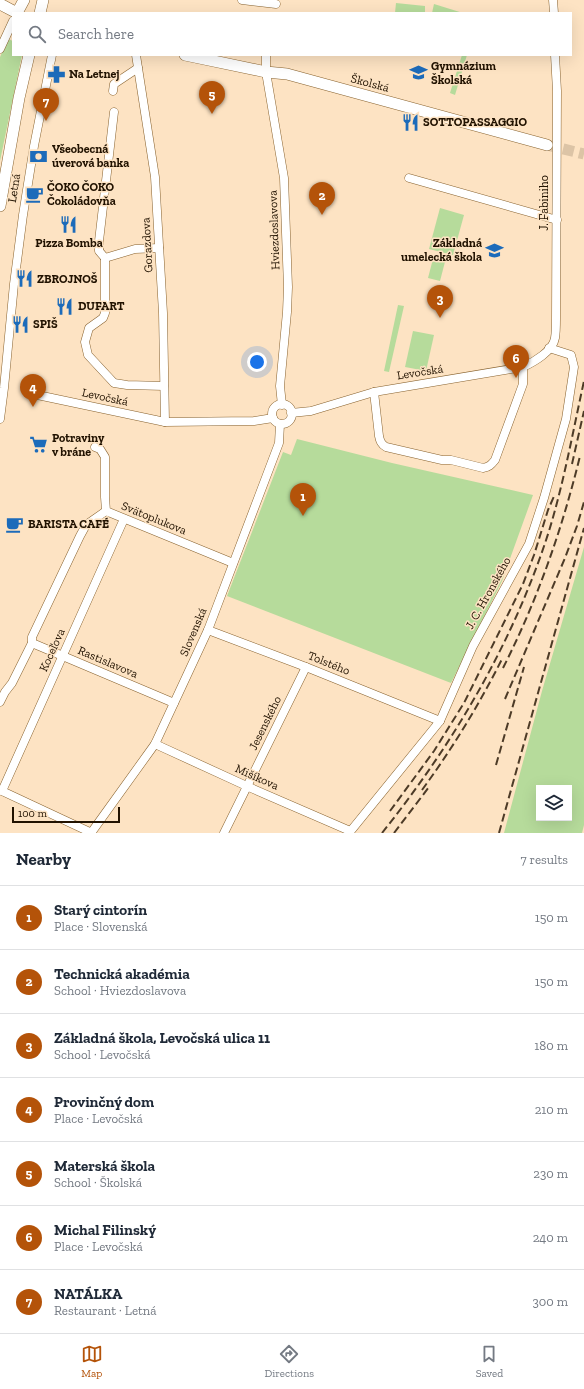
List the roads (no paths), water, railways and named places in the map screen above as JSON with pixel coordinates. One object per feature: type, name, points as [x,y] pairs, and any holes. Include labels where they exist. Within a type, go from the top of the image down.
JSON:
[{"type":"main road","points":[[18,12],[24,0]]},
{"type":"main road","points":[[40,12],[43,0]]},
{"type":"main road","points":[[0,4],[15,12]]},
{"type":"main road","name":"Letná","points":[[0,206],[19,98],[29,56]]},
{"type":"main road","name":"Školská","points":[[190,56],[266,72],[288,74],[547,145]]},
{"type":"street","points":[[242,0],[277,2],[274,12]]},
{"type":"street","points":[[553,0],[554,12]]},
{"type":"street","points":[[0,49],[12,23]]},
{"type":"street","name":"Letná","points":[[0,419],[14,284],[23,215],[51,56]]},
{"type":"street","name":"Gorazdova","points":[[136,56],[155,177],[163,313],[165,422]]},
{"type":"street","name":"Hviezdoslavova","points":[[266,56],[266,72],[284,178],[288,287],[280,386],[282,405]]},
{"type":"street","name":"J. Fabiniho","points":[[549,348],[555,339],[556,318],[557,90],[555,56]]},
{"type":"street","points":[[113,91],[114,84],[138,68]]},
{"type":"street","points":[[114,112],[99,241],[99,251],[106,258],[106,313],[103,318],[89,328],[85,342],[88,355],[114,383],[127,385],[164,386]]},
{"type":"street","points":[[409,178],[556,220]]},
{"type":"street","points":[[106,258],[135,249],[159,248]]},
{"type":"street","name":"Levočská","points":[[291,413],[310,411],[374,392],[523,367],[537,360],[549,348]]},
{"type":"street","name":"J. C. Hronského","points":[[349,832],[440,721],[473,646],[529,544],[544,498],[566,419],[574,368],[571,355],[549,348]]},
{"type":"street","points":[[374,392],[379,436],[383,446],[482,468],[491,465],[496,460],[523,384],[523,367]]},
{"type":"street","name":"Levočská","points":[[28,393],[165,422],[254,421],[273,418]]},
{"type":"street","points":[[279,405],[288,407],[291,413],[288,421],[280,424],[274,421],[274,408],[279,405]]},
{"type":"street","name":"Slovenská","points":[[92,833],[155,744],[208,630],[279,443],[280,424]]},
{"type":"street","name":"Svätoplukova","points":[[95,447],[100,449],[105,458],[106,511],[233,563]]},
{"type":"street","name":"Koceľova","points":[[0,702],[12,683],[32,643],[32,637],[86,525],[106,511]]},
{"type":"street","name":"Koceľova","points":[[1,791],[124,519]]},
{"type":"street","name":"Tolstého","points":[[208,630],[306,667],[440,721]]},
{"type":"street","name":"Rastislavova","points":[[32,643],[174,703]]},
{"type":"street","name":"Jesenského","points":[[224,833],[306,667]]},
{"type":"street","name":"Mišíkova","points":[[155,744],[349,832]]},
{"type":"street","points":[[1,791],[92,833]]},
{"type":"tunnel","points":[[547,145],[584,154]]},
{"type":"railway","points":[[382,833],[434,763],[457,727],[500,651],[518,612],[535,572],[549,531],[564,475],[584,381]]},
{"type":"railway","points":[[572,464],[584,411]]},
{"type":"railway","points":[[503,668],[527,617],[548,565],[580,456]]},
{"type":"railway","points":[[390,811],[434,751],[464,703],[523,584],[548,510],[555,494]]},
{"type":"railway","points":[[505,699],[565,558],[584,502]]},
{"type":"railway","points":[[499,833],[584,528]]},
{"type":"railway","points":[[422,790],[465,726],[502,659]]},
{"type":"railway","points":[[496,765],[524,667]]},
{"type":"railway","points":[[394,833],[429,787]]},
{"type":"place","name":"Gymnázium Školská","points":[[418,73]]},
{"type":"place","name":"Na Letnej","points":[[56,74]]},
{"type":"place","name":"Materská škola","points":[[212,114]]},
{"type":"place","name":"NATÁLKA","points":[[46,121]]},
{"type":"place","name":"SOTTOPASSAGGIO","points":[[410,122]]},
{"type":"place","name":"Všeobecná úverová banka","points":[[39,156]]},
{"type":"place","name":"ČOKO ČOKO Čokoládovňa","points":[[34,194]]},
{"type":"place","name":"Technická akadémia","points":[[322,215]]},
{"type":"place","name":"Pizza Bomba","points":[[69,224]]},
{"type":"place","name":"Základná umelecká škola","points":[[495,250]]},
{"type":"place","name":"ZBROJNOŠ","points":[[24,279]]},
{"type":"place","name":"DUFART","points":[[65,306]]},
{"type":"place","name":"Základná škola, Levočská ulica 11","points":[[440,318]]},
{"type":"place","name":"SPIŠ","points":[[20,324]]},
{"type":"place","name":"Michal Filinský","points":[[516,378]]},
{"type":"place","name":"Provinčný dom","points":[[33,407]]},
{"type":"place","name":"Potraviny v bráne","points":[[39,445]]},
{"type":"place","name":"Starý cintorín","points":[[303,516]]},
{"type":"place","name":"BARISTA CAFÉ","points":[[15,524]]}]
